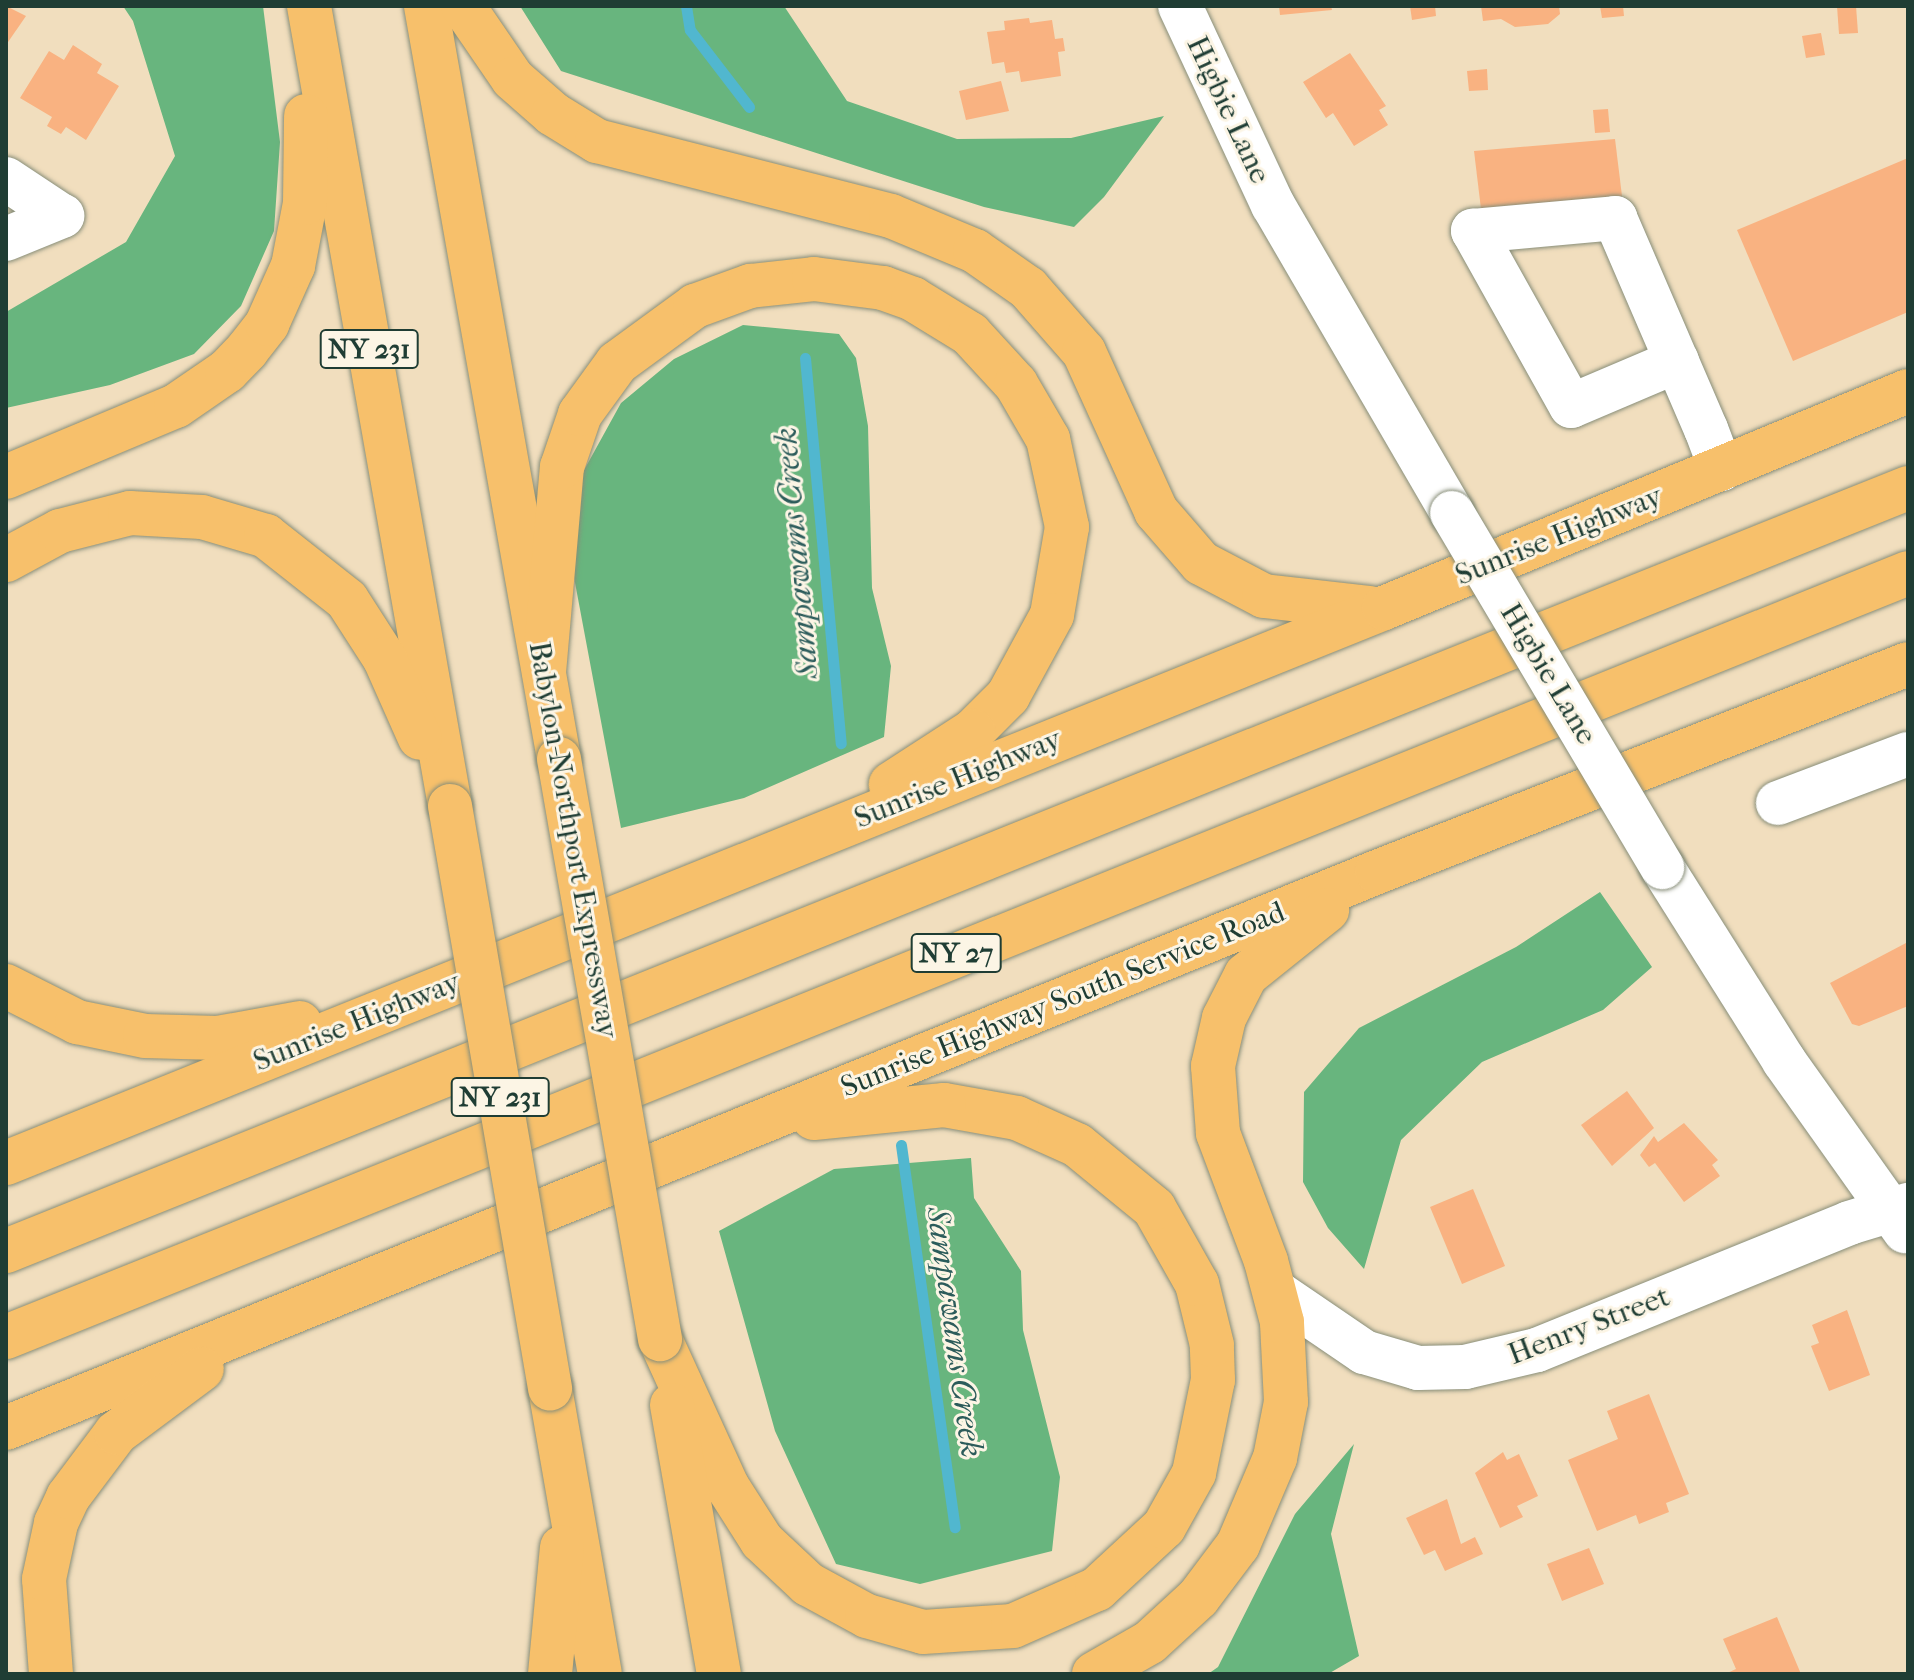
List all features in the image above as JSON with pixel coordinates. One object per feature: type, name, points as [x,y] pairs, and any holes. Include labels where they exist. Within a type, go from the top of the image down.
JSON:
[{"type":"main road","points":[[6,477],[176,406],[227,371],[267,324],[293,266],[305,203],[306,6]]},
{"type":"main road","name":"NY 231","points":[[306,6],[450,806],[600,1674]]},
{"type":"main road","name":"Babylon-Northport Expressway","points":[[426,6],[719,1674]]},
{"type":"main road","points":[[463,6],[513,79],[553,114],[597,141],[891,216],[975,251],[1028,288],[1084,352],[1152,502],[1168,529],[1201,563],[1264,596],[1316,606],[1384,608]]},
{"type":"main road","points":[[544,672],[556,497],[570,440],[597,386],[643,340],[720,295],[779,281],[814,279],[883,288],[913,299],[970,334],[1034,411],[1059,469],[1066,557],[1052,615],[1024,672],[995,713],[941,753],[794,845]]},
{"type":"main road","name":"Sunrise Highway","points":[[6,1163],[1384,608],[1908,391]]},
{"type":"main road","name":"NY 27","points":[[6,1251],[1908,488]]},
{"type":"main road","points":[[6,560],[60,531],[130,513],[202,517],[266,536],[324,577],[367,629],[450,806]]},
{"type":"main road","name":"NY 27","points":[[6,1337],[1908,573]]},
{"type":"main road","points":[[1094,1674],[1174,1622],[1219,1572],[1253,1517],[1275,1458],[1286,1402],[1276,1292],[1218,1133],[1211,1087],[1217,1042],[1238,989],[1260,960],[1377,872],[1908,664]]},
{"type":"main road","name":"Sunrise Highway South Service Road","points":[[748,1127],[1377,872]]},
{"type":"main road","points":[[6,986],[77,1022],[189,1040],[246,1034],[418,997]]},
{"type":"main road","points":[[6,1428],[748,1127],[944,1105],[1017,1118],[1105,1163],[1130,1184],[1170,1230],[1206,1314],[1213,1380],[1194,1473],[1164,1527],[1144,1550],[1070,1605],[982,1632],[897,1626],[837,1603],[784,1565],[762,1541],[727,1486],[660,1339]]},
{"type":"main road","points":[[51,1674],[43,1611],[46,1565],[56,1523],[79,1478],[131,1419],[275,1319]]},
{"type":"main road","points":[[550,1674],[567,1486]]},
{"type":"street","name":"Higbie Lane","points":[[1180,6],[1273,205],[1662,867],[1784,1061],[1902,1217]]},
{"type":"street","points":[[6,179],[62,216],[6,239]]},
{"type":"street","points":[[1677,361],[1571,406],[1473,231],[1615,218],[1677,361],[1721,469]]},
{"type":"street","points":[[1778,803],[1908,754]]},
{"type":"street","name":"Henry Street","points":[[1276,1292],[1364,1352],[1438,1369],[1492,1363],[1537,1350],[1902,1217]]},
{"type":"green space","points":[[123,6],[263,6],[280,142],[274,231],[241,306],[194,354],[110,385],[6,408],[6,312],[126,242],[175,156],[133,21]]},
{"type":"green space","points":[[520,6],[784,6],[847,101],[957,139],[1071,138],[1164,116],[1104,197],[1074,227],[984,207],[561,71]]},
{"type":"green space","points":[[743,325],[839,334],[856,358],[868,426],[872,588],[891,666],[884,737],[744,798],[621,828],[570,556],[567,501],[621,403],[674,359]]},
{"type":"green space","points":[[1600,892],[1652,967],[1603,1010],[1482,1062],[1401,1140],[1364,1269],[1328,1228],[1303,1182],[1304,1092],[1359,1028],[1516,947]]},
{"type":"green space","points":[[971,1158],[974,1198],[1021,1271],[1023,1330],[1060,1477],[1052,1551],[920,1584],[836,1564],[775,1431],[719,1231],[834,1169]]},
{"type":"green space","points":[[1354,1444],[1331,1534],[1359,1656],[1328,1674],[1208,1674],[1218,1667],[1295,1514]]},
{"type":"building","points":[[6,6],[26,16],[6,45]]},
{"type":"building","points":[[1279,6],[1331,6],[1332,10],[1280,15]]},
{"type":"building","points":[[1410,6],[1435,6],[1436,16],[1412,20]]},
{"type":"building","points":[[1481,6],[1559,6],[1560,14],[1548,24],[1515,27],[1501,19],[1483,21]]},
{"type":"building","points":[[1600,6],[1623,6],[1624,16],[1602,18]]},
{"type":"building","points":[[1837,6],[1856,6],[1858,33],[1839,34]]},
{"type":"building","points":[[1029,18],[1030,23],[1052,20],[1055,39],[1063,38],[1065,51],[1058,52],[1061,76],[1021,82],[1019,71],[1006,73],[1004,62],[992,64],[987,32],[1005,30],[1004,21]]},
{"type":"building","points":[[1821,33],[1825,55],[1806,58],[1802,36]]},
{"type":"building","points":[[73,45],[102,64],[97,73],[119,86],[86,140],[66,127],[61,134],[47,126],[52,117],[20,98],[49,51],[64,60]]},
{"type":"building","points":[[1350,53],[1386,106],[1379,110],[1388,125],[1354,146],[1333,113],[1326,118],[1303,82]]},
{"type":"building","points":[[1487,69],[1488,90],[1469,91],[1467,71]]},
{"type":"building","points":[[1001,81],[1009,111],[966,120],[959,91]]},
{"type":"building","points":[[1608,109],[1610,132],[1595,133],[1593,110]]},
{"type":"building","points":[[1615,139],[1622,196],[1481,209],[1474,151]]},
{"type":"building","points":[[1908,158],[1908,312],[1793,361],[1737,230]]},
{"type":"building","points":[[1906,943],[1908,1006],[1859,1026],[1852,1024],[1830,983]]},
{"type":"building","points":[[1627,1091],[1654,1128],[1612,1166],[1581,1125]]},
{"type":"building","points":[[1684,1123],[1718,1160],[1712,1165],[1720,1176],[1684,1202],[1655,1163],[1649,1167],[1640,1155],[1654,1136],[1658,1142]]},
{"type":"building","points":[[1473,1189],[1505,1266],[1462,1284],[1430,1207]]},
{"type":"building","points":[[1847,1310],[1870,1375],[1829,1391],[1811,1346],[1819,1343],[1812,1325]]},
{"type":"building","points":[[1649,1394],[1689,1494],[1666,1503],[1669,1512],[1639,1524],[1636,1515],[1597,1531],[1568,1460],[1618,1439],[1607,1411]]},
{"type":"building","points":[[1503,1452],[1507,1460],[1519,1454],[1538,1496],[1517,1506],[1523,1517],[1500,1528],[1475,1473]]},
{"type":"building","points":[[1447,1499],[1461,1544],[1475,1537],[1483,1554],[1445,1571],[1435,1550],[1424,1555],[1406,1518]]},
{"type":"building","points":[[1589,1548],[1604,1584],[1562,1601],[1547,1564]]},
{"type":"building","points":[[1777,1617],[1801,1674],[1725,1674],[1736,1669],[1723,1639]]},
{"type":"waterway","name":"Sampawams Creek","points":[[686,6],[690,30],[749,107]]},
{"type":"waterway","name":"Sampawams Creek","points":[[805,358],[841,743]]},
{"type":"waterway","name":"Sampawams Creek","points":[[901,1145],[955,1527]]}]
